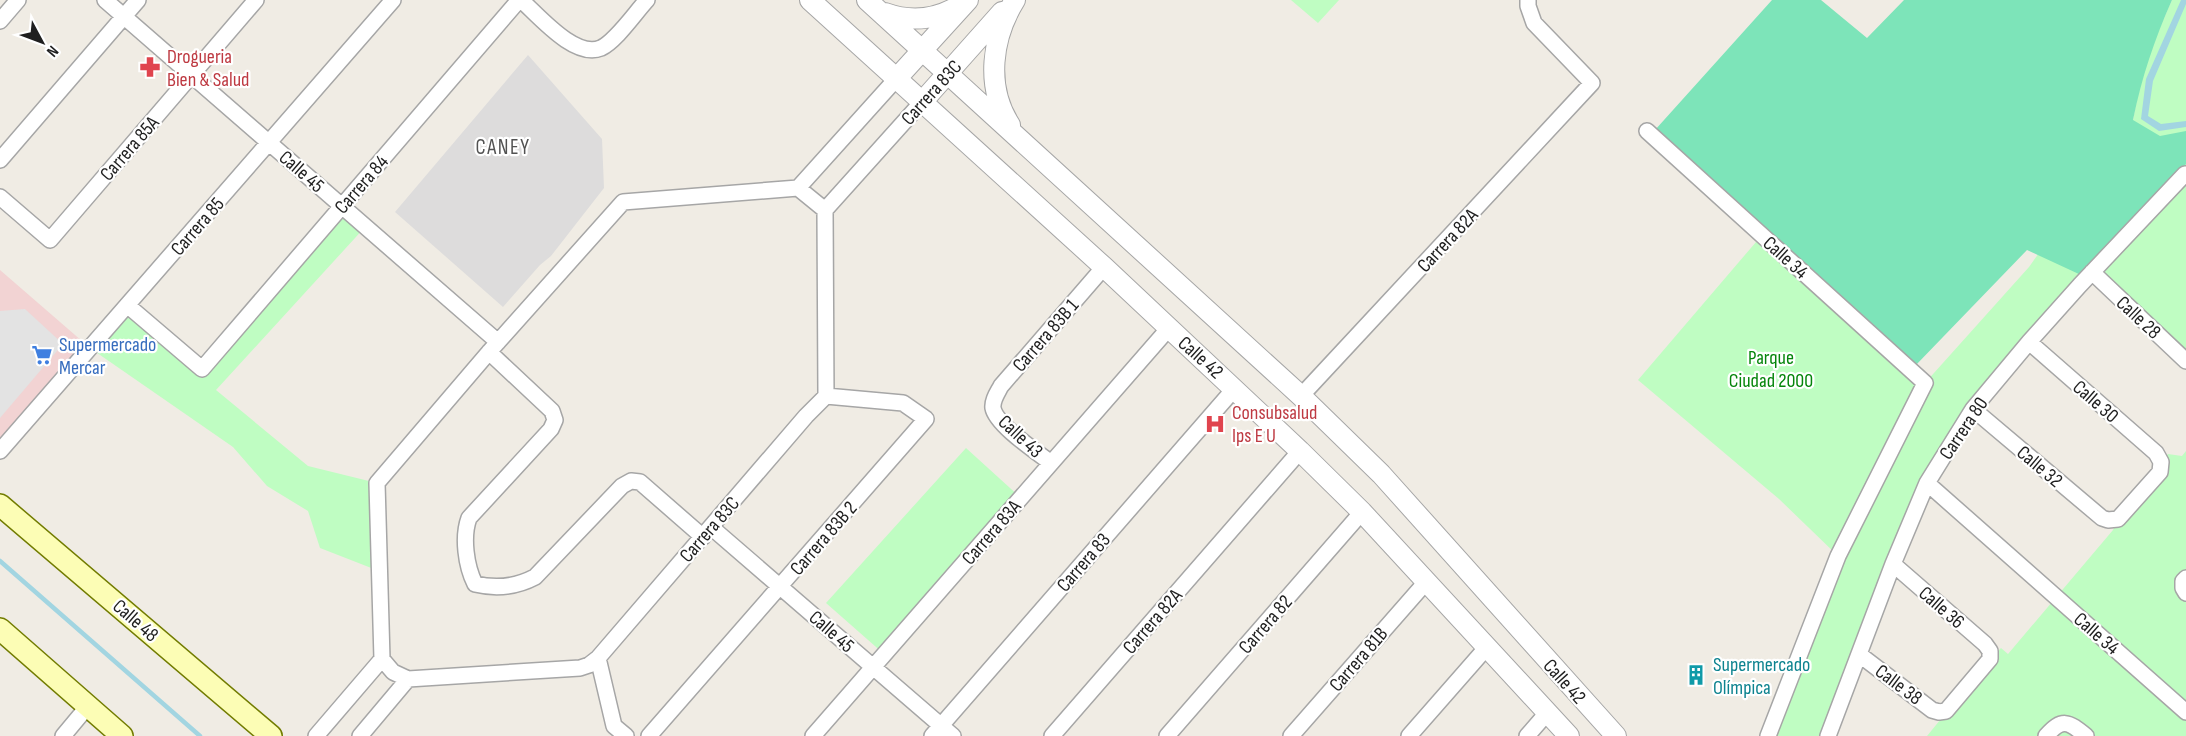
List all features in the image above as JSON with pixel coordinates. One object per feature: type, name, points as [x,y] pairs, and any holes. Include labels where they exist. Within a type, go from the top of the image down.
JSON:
[{"type":"main road","name":"Calle 48","points":[[0,505],[271,736]]},
{"type":"main road","points":[[0,629],[123,736]]},
{"type":"street","points":[[0,21],[18,0]]},
{"type":"street","name":"Calle 45","points":[[105,0],[342,206],[494,347],[552,411],[555,420],[552,429],[469,518],[465,530],[470,575],[475,584],[487,587],[519,585],[535,577],[622,486],[631,481],[640,482],[781,587],[873,667],[942,733]]},
{"type":"street","points":[[0,160],[138,0]]},
{"type":"street","name":"Carrera 85A","points":[[0,196],[50,240],[256,0]]},
{"type":"street","name":"Carrera 85","points":[[0,451],[393,0]]},
{"type":"street","points":[[520,0],[569,43],[579,49],[590,50],[602,47],[612,40],[647,0]]},
{"type":"street","name":"Carrera 84","points":[[128,305],[202,369],[520,0]]},
{"type":"street","name":"Calle 42","points":[[810,0],[1104,267],[1300,451],[1362,512],[1569,736]]},
{"type":"street","points":[[874,6],[903,18],[927,18],[943,14],[967,0]]},
{"type":"street","name":"Carrera 83C","points":[[798,188],[967,0]]},
{"type":"street","points":[[1014,0],[1005,16],[996,42],[994,70],[998,97],[1008,122],[1025,144]]},
{"type":"street","name":"Carrera 83C","points":[[825,210],[1014,0]]},
{"type":"street","name":"Carrera 82A","points":[[1301,396],[1592,83],[1534,23],[1528,0]]},
{"type":"street","name":"Calle 42","points":[[874,6],[1301,396],[1396,490],[1616,736]]},
{"type":"street","name":"Calle 34","points":[[1647,131],[1925,383],[1838,556],[1768,736]]},
{"type":"street","name":"Carrera 80","points":[[1828,736],[1893,564],[1927,483],[1974,409],[2029,342],[2185,174]]},
{"type":"street","points":[[360,736],[408,679],[393,672],[382,659],[377,483],[623,202],[798,188],[825,210],[826,396]]},
{"type":"street","name":"Carrera 83B 1","points":[[993,407],[1001,386],[1104,267]]},
{"type":"street","name":"Calle 28","points":[[2092,272],[2186,361]]},
{"type":"street","name":"Carrera 83A","points":[[813,736],[1169,328]]},
{"type":"street","name":"Calle 30","points":[[2029,342],[2156,453],[2161,462],[2160,472],[2118,519],[2108,520]]},
{"type":"street","name":"Carrera 83","points":[[942,733],[1235,388]]},
{"type":"street","name":"Carrera 83C","points":[[408,679],[580,668],[598,658],[826,396]]},
{"type":"street","name":"Carrera 83B 2","points":[[649,736],[926,419],[903,404],[826,396]]},
{"type":"street","name":"Calle 43","points":[[993,407],[996,416],[1003,424],[1051,463]]},
{"type":"street","name":"Calle 32","points":[[1974,409],[2102,518],[2108,520]]},
{"type":"street","name":"Carrera 82A","points":[[1052,736],[1300,451]]},
{"type":"street","name":"Calle 34","points":[[1927,483],[2186,712]]},
{"type":"street","name":"Carrera 82","points":[[1167,736],[1362,512]]},
{"type":"street","name":"Calle 36","points":[[1893,564],[1990,651],[1990,659],[1946,711],[1939,712]]},
{"type":"street","name":"Carrera 81B","points":[[1291,736],[1426,582]]},
{"type":"street","points":[[1409,736],[1487,647]]},
{"type":"street","name":"Calle 38","points":[[1860,655],[1932,710],[1939,712]]},
{"type":"street","points":[[598,658],[614,726],[626,736]]},
{"type":"street","points":[[316,736],[382,659]]},
{"type":"street","points":[[63,736],[88,706]]},
{"type":"street","points":[[1527,736],[1547,712]]},
{"type":"street","points":[[2046,736],[2056,725],[2066,723],[2074,726],[2086,736]]},
{"type":"shaded area","points":[[528,55],[602,139],[604,188],[551,256],[540,265],[503,307],[395,212]]},
{"type":"shaded area","name":"Supermercado Mercar","points":[[0,270],[90,348],[0,451]]},
{"type":"shaded area","points":[[25,309],[63,344],[0,418],[0,311]]},
{"type":"green space","points":[[1291,0],[1339,0],[1318,23]]},
{"type":"green space","points":[[1772,0],[1821,0],[1867,38],[1904,0],[2172,0],[2149,59],[2133,120],[2160,136],[2186,131],[2186,164],[2081,275],[2027,250],[1915,366],[1655,130]]},
{"type":"green space","name":"Parque Ciudad 2000","points":[[2172,0],[2186,0],[2186,361],[2092,273],[2029,342],[1927,483],[1828,736],[1768,736],[1838,556],[1779,499],[1638,380],[1762,235],[1925,383],[2029,267],[2133,120],[2141,79]]},
{"type":"green space","points":[[342,206],[366,226],[216,390],[308,466],[377,483],[379,571],[320,548],[308,511],[267,486],[233,447],[90,348],[127,305],[203,368]]},
{"type":"green space","points":[[966,448],[1021,498],[884,654],[826,603]]},
{"type":"green space","points":[[2186,451],[2186,736],[1927,736],[1990,659],[2001,648],[2008,654],[2113,530],[2118,519],[2168,454],[2182,456]]},
{"type":"water","points":[[2181,0],[2186,0],[2186,4],[2153,81],[2148,116],[2161,124],[2186,121],[2186,127],[2159,131],[2141,119],[2146,79]]},
{"type":"waterway","points":[[0,561],[200,736]]},
{"type":"place","name":"Drogueria Bien & Salud","points":[[150,67]]},
{"type":"place","name":"Supermercado Mercar","points":[[42,355]]},
{"type":"place","name":"Consubsalud Ips E U","points":[[1215,424]]},
{"type":"place","name":"Supermercado Olímpica","points":[[1696,675]]},
{"type":"district","name":"CANEY","points":[[503,147]]}]
